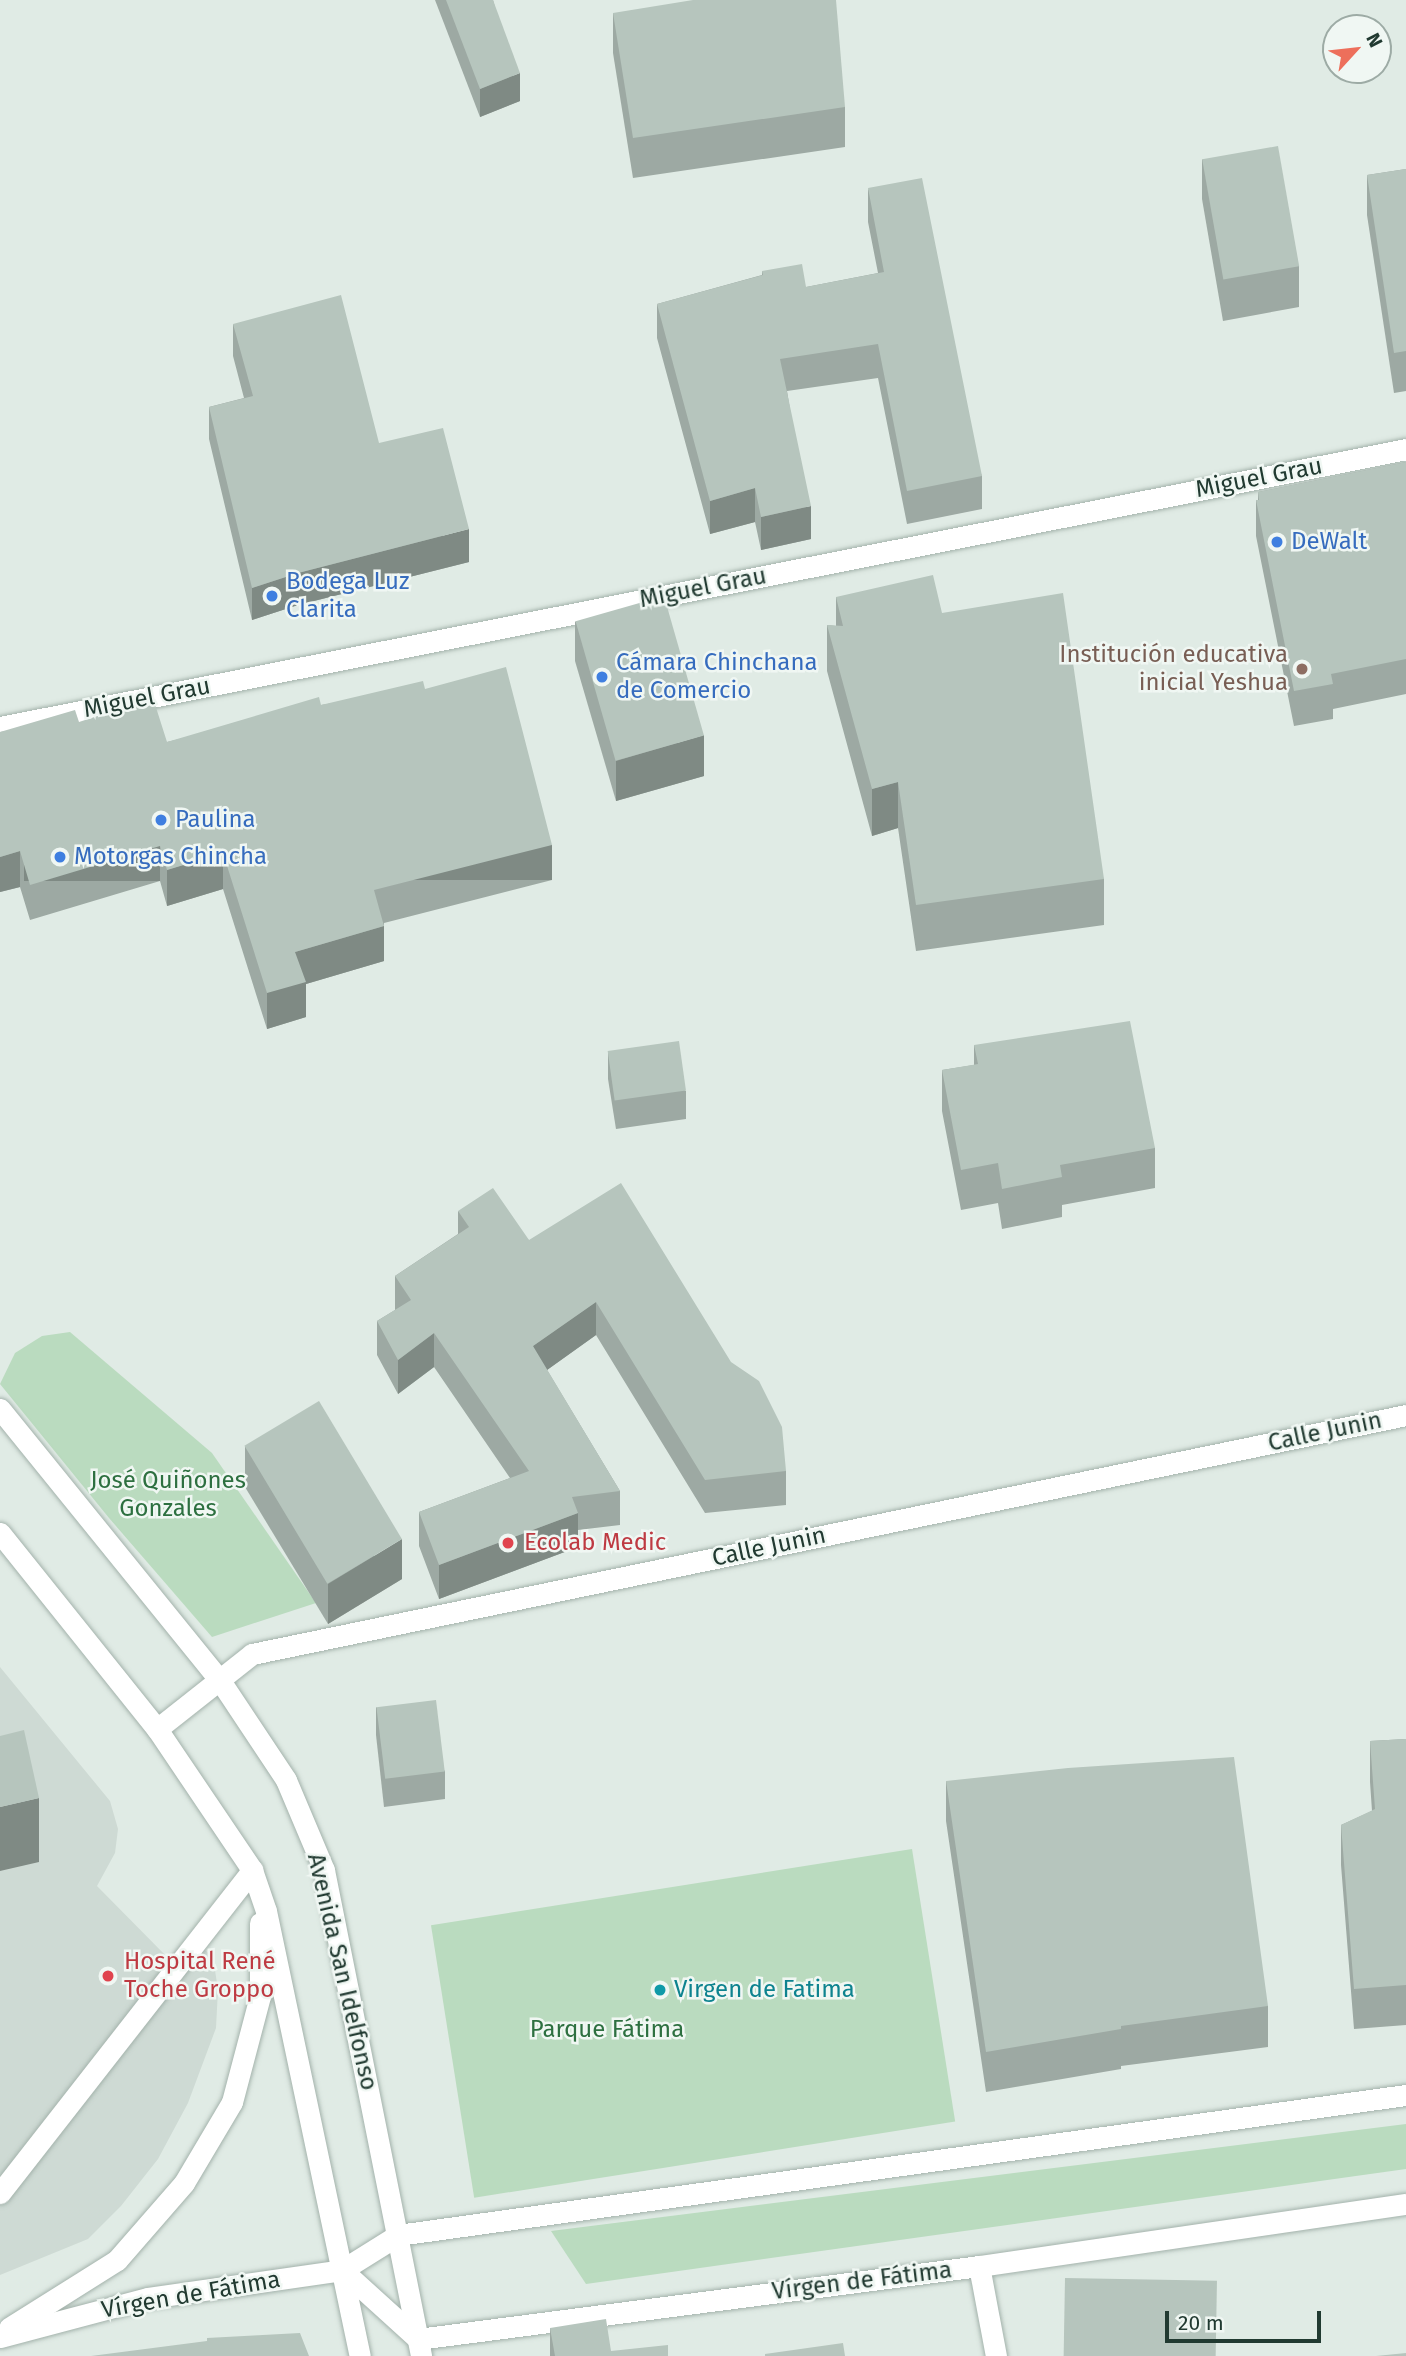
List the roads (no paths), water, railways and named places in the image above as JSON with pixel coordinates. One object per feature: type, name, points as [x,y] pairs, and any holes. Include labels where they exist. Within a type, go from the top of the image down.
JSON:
[{"type":"street","name":"Miguel Grau","points":[[0,727],[1406,449]]},
{"type":"street","name":"Avenida San Idelfonso","points":[[0,1409],[219,1679],[286,1780],[324,1870],[420,2348]]},
{"type":"street","name":"Calle Junin","points":[[157,1729],[252,1654],[1406,1415]]},
{"type":"street","points":[[0,1533],[157,1729],[252,1870],[260,1893],[300,2061],[360,2356]]},
{"type":"street","points":[[0,2193],[252,1870]]},
{"type":"street","points":[[0,2335],[117,2260],[191,2171],[232,2102],[260,1996],[260,1893]]},
{"type":"street","name":"Vírgen de Fátima","points":[[0,2335],[148,2298],[342,2270],[398,2235],[1406,2095]]},
{"type":"street","name":"Vírgen de Fátima","points":[[420,2348],[1406,2204]]},
{"type":"street","points":[[979,2266],[996,2356]]},
{"type":"street","points":[[342,2270],[420,2348]]},
{"type":"place","name":"DeWalt","points":[[1277,542]]},
{"type":"place","name":"Bodega Luz Clarita","points":[[272,596]]},
{"type":"place","name":"Institución educativa inicial Yeshua","points":[[1302,669]]},
{"type":"place","name":"Cámara Chinchana de Comercio","points":[[602,677]]},
{"type":"place","name":"Paulina","points":[[161,820]]},
{"type":"place","name":"Motorgas Chincha","points":[[60,857]]},
{"type":"place","name":"Ecolab Medic","points":[[508,1543]]},
{"type":"place","name":"Hospital René Toche Groppo","points":[[108,1976]]},
{"type":"place","name":"Virgen de Fatima","points":[[660,1990]]},
{"type":"park label","name":"José Quiñones Gonzales","points":[[168,1495]]},
{"type":"park label","name":"Parque Fátima","points":[[607,2030]]}]
